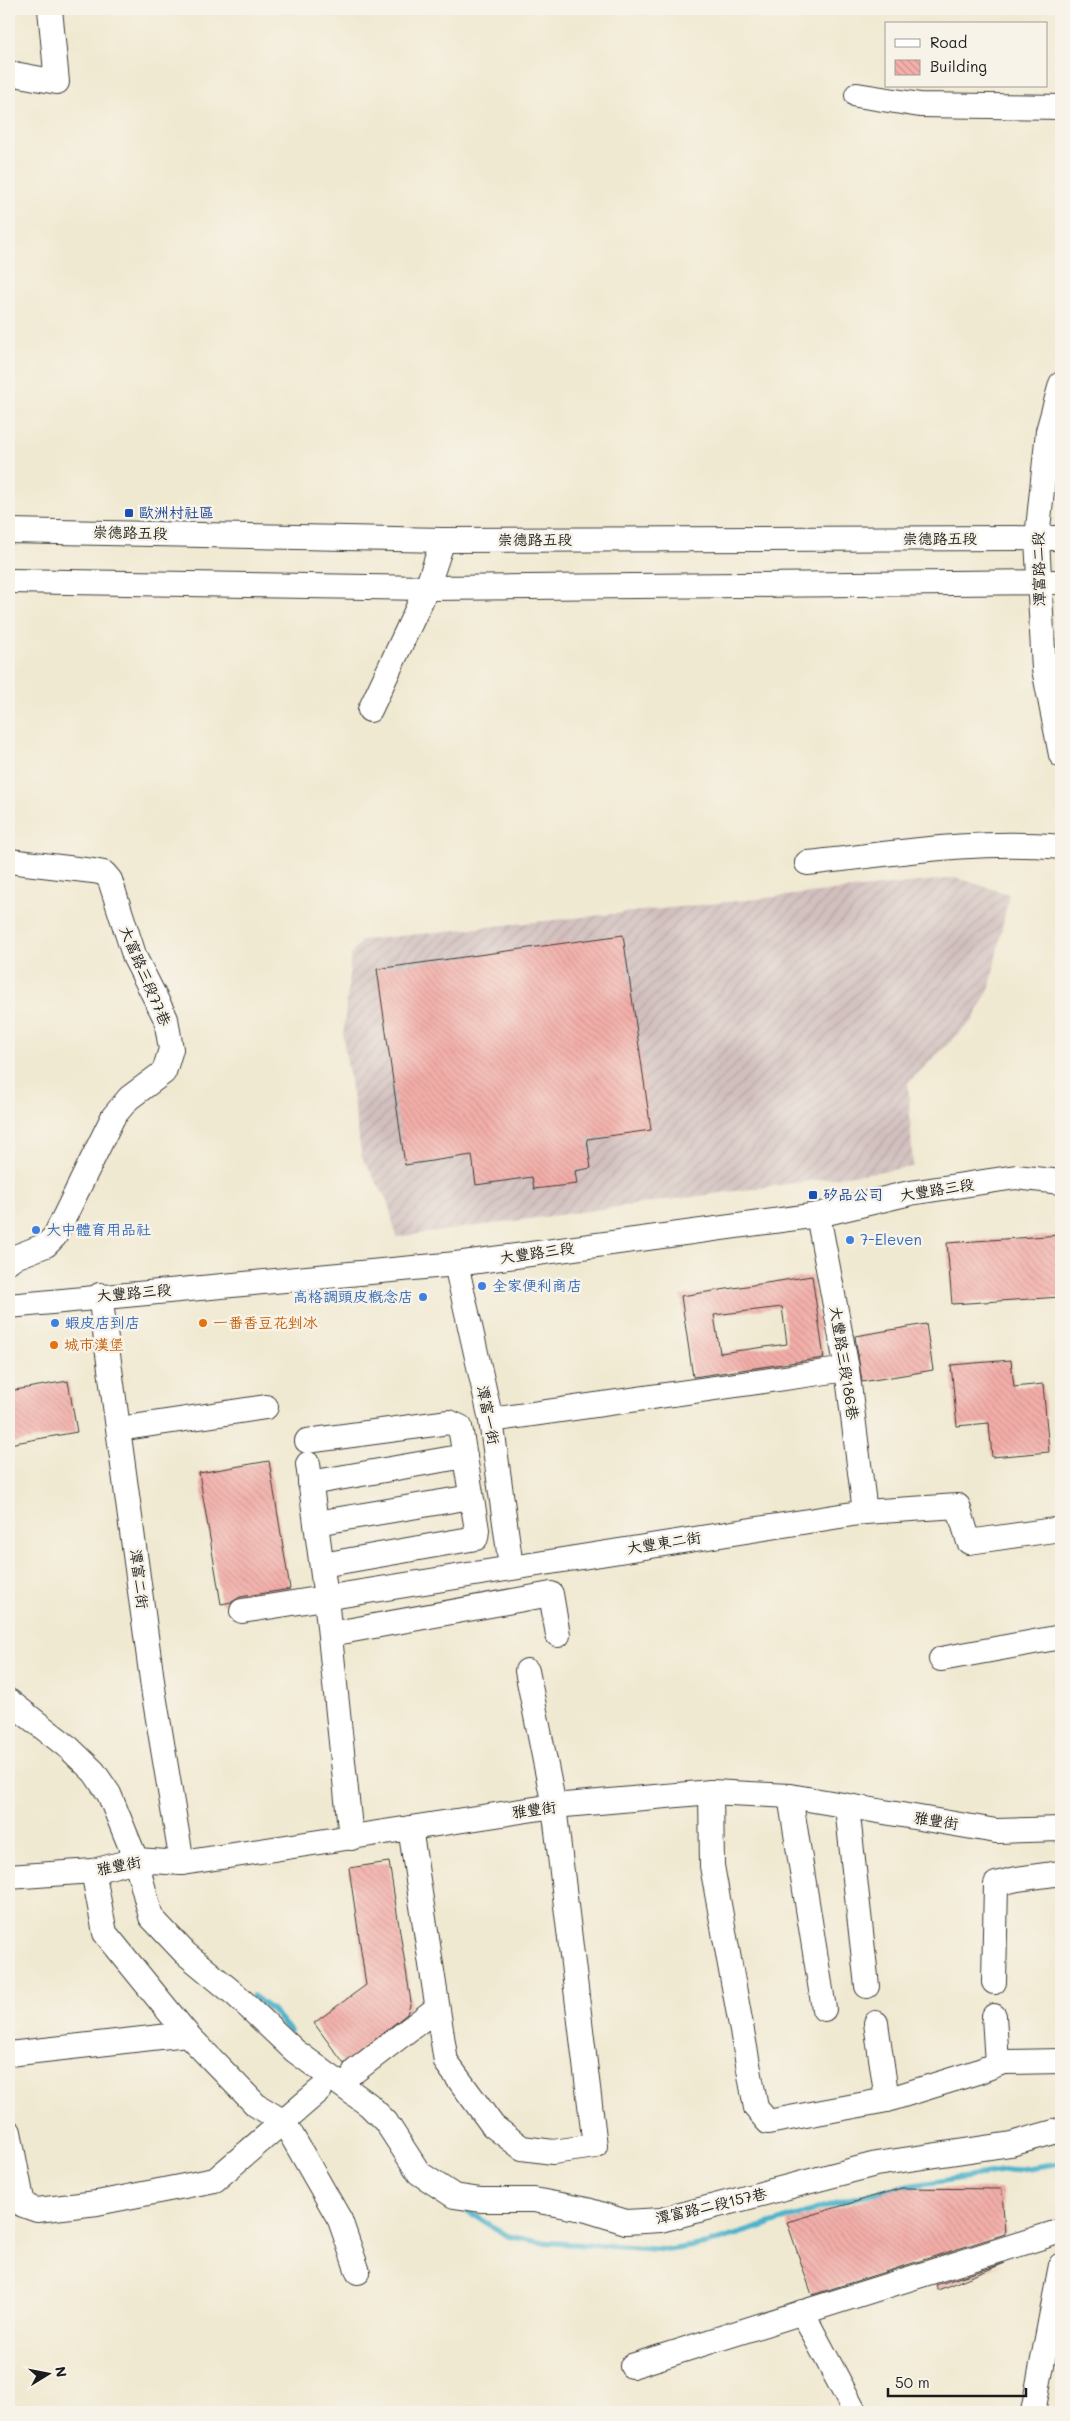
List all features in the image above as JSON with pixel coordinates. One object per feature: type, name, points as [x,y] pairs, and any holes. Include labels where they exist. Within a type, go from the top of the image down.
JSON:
[{"type":"street","points":[[9,73],[59,89],[50,9]]},
{"type":"street","points":[[857,95],[920,105],[1061,107]]},
{"type":"street","name":"潭富路二段","points":[[1061,387],[1048,431],[1037,539],[1044,669],[1061,755]]},
{"type":"street","name":"崇德路五段","points":[[9,531],[443,540],[1061,538]]},
{"type":"street","points":[[370,710],[427,588],[443,540]]},
{"type":"street","points":[[9,581],[427,588],[1061,582]]},
{"type":"street","points":[[807,863],[922,851],[1026,844],[1061,847]]},
{"type":"street","name":"大富路三段77巷","points":[[9,861],[104,873],[110,880],[135,958],[166,1018],[171,1049],[164,1072],[129,1098],[113,1117],[55,1236],[46,1245],[9,1261]]},
{"type":"street","name":"大豐路三段","points":[[9,1306],[456,1264],[818,1215],[910,1193],[1016,1178],[1061,1182]]},
{"type":"street","name":"大豐路三段186巷","points":[[818,1215],[847,1369],[865,1512]]},
{"type":"street","name":"潭富一街","points":[[456,1264],[491,1420],[511,1567]]},
{"type":"street","name":"潭富二街","points":[[100,1296],[154,1695],[182,1863]]},
{"type":"street","points":[[491,1420],[847,1369]]},
{"type":"street","points":[[119,1429],[266,1407]]},
{"type":"street","points":[[307,1441],[450,1422],[460,1427],[477,1530],[476,1538],[322,1566]]},
{"type":"street","points":[[351,1838],[326,1598],[309,1474],[465,1456]]},
{"type":"street","points":[[316,1524],[471,1498]]},
{"type":"street","name":"大豐東二街","points":[[242,1611],[865,1512],[958,1506],[969,1542],[1061,1529]]},
{"type":"street","points":[[330,1634],[551,1594],[558,1635]]},
{"type":"street","points":[[941,1659],[1061,1637]]},
{"type":"street","points":[[410,1828],[446,2062],[493,2126],[522,2148],[553,2152],[595,2146],[554,1806],[527,1671]]},
{"type":"street","name":"潭富路二段157巷","points":[[9,1701],[69,1748],[94,1772],[109,1794],[136,1860],[151,1917],[184,1953],[237,1996],[295,2051],[369,2105],[386,2122],[419,2173],[454,2196],[481,2200],[534,2200],[587,2210],[626,2222],[661,2220],[876,2164],[1011,2144],[1061,2130]]},
{"type":"street","points":[[711,1792],[712,1866],[756,2108],[768,2122],[887,2100],[1003,2062],[1061,2061]]},
{"type":"street","name":"雅豐街","points":[[12,1870],[93,1871],[136,1860],[182,1863],[554,1806],[711,1792],[790,1796],[996,1831],[1061,1829]]},
{"type":"street","points":[[790,1796],[824,2009]]},
{"type":"street","points":[[847,1806],[867,1986]]},
{"type":"street","points":[[93,1871],[105,1933],[187,2034],[256,2105],[284,2122],[340,2220],[358,2272]]},
{"type":"street","points":[[994,1982],[996,1884],[1017,1879],[1061,1874]]},
{"type":"street","points":[[355,2071],[437,2008]]},
{"type":"street","points":[[994,2016],[998,2064]]},
{"type":"street","points":[[876,2023],[887,2100]]},
{"type":"street","points":[[9,2054],[187,2034]]},
{"type":"street","points":[[9,2132],[23,2205],[37,2210],[97,2204],[215,2180],[320,2090]]},
{"type":"street","points":[[632,2366],[1061,2232]]},
{"type":"street","points":[[1033,2412],[1061,2265]]},
{"type":"street","points":[[802,2312],[855,2412]]},
{"type":"shaded area","points":[[957,878],[1009,894],[990,987],[973,1020],[908,1083],[913,1167],[396,1237],[388,1202],[362,1158],[343,1037],[351,955],[362,940]]},
{"type":"building","points":[[623,935],[651,1130],[587,1139],[591,1168],[575,1171],[577,1184],[534,1189],[532,1177],[476,1185],[472,1155],[405,1165],[377,969]]},
{"type":"building","points":[[1061,1235],[1061,1297],[952,1304],[947,1243]]},
{"type":"building","points":[[812,1276],[824,1358],[693,1377],[681,1296]],"holes":[[[782,1307],[787,1344],[720,1353],[714,1315]]]},
{"type":"building","points":[[926,1324],[933,1370],[862,1382],[855,1336]]},
{"type":"building","points":[[1011,1360],[1014,1387],[1043,1384],[1049,1452],[992,1457],[989,1423],[957,1426],[951,1365]]},
{"type":"building","points":[[68,1381],[77,1432],[9,1444],[9,1391]]},
{"type":"building","points":[[269,1461],[290,1589],[240,1597],[232,1602],[221,1604],[199,1473]]},
{"type":"building","points":[[389,1862],[411,2002],[407,2014],[344,2064],[314,2023],[366,1985],[349,1868]]},
{"type":"building","points":[[902,2188],[1002,2189],[1005,2234],[812,2295],[787,2222]]},
{"type":"building","points":[[1005,2263],[938,2290],[936,2285]]},
{"type":"waterway","points":[[253,1996],[272,2010],[290,2031]]},
{"type":"waterway","points":[[461,2207],[508,2236],[539,2242],[668,2250],[706,2244],[859,2196],[915,2185],[1061,2163]]},
{"type":"place","name":"歐洲村社區","points":[[129,513]]},
{"type":"place","name":"矽品公司","points":[[813,1195]]},
{"type":"place","name":"大中體育用品社","points":[[36,1230]]},
{"type":"place","name":"7-Eleven","points":[[850,1240]]},
{"type":"place","name":"全家便利商店","points":[[482,1286]]},
{"type":"place","name":"高格調頭皮概念店","points":[[423,1297]]},
{"type":"place","name":"蝦皮店到店","points":[[55,1323]]},
{"type":"place","name":"一番香豆花剉冰","points":[[203,1323]]},
{"type":"place","name":"城市漢堡","points":[[54,1345]]}]
